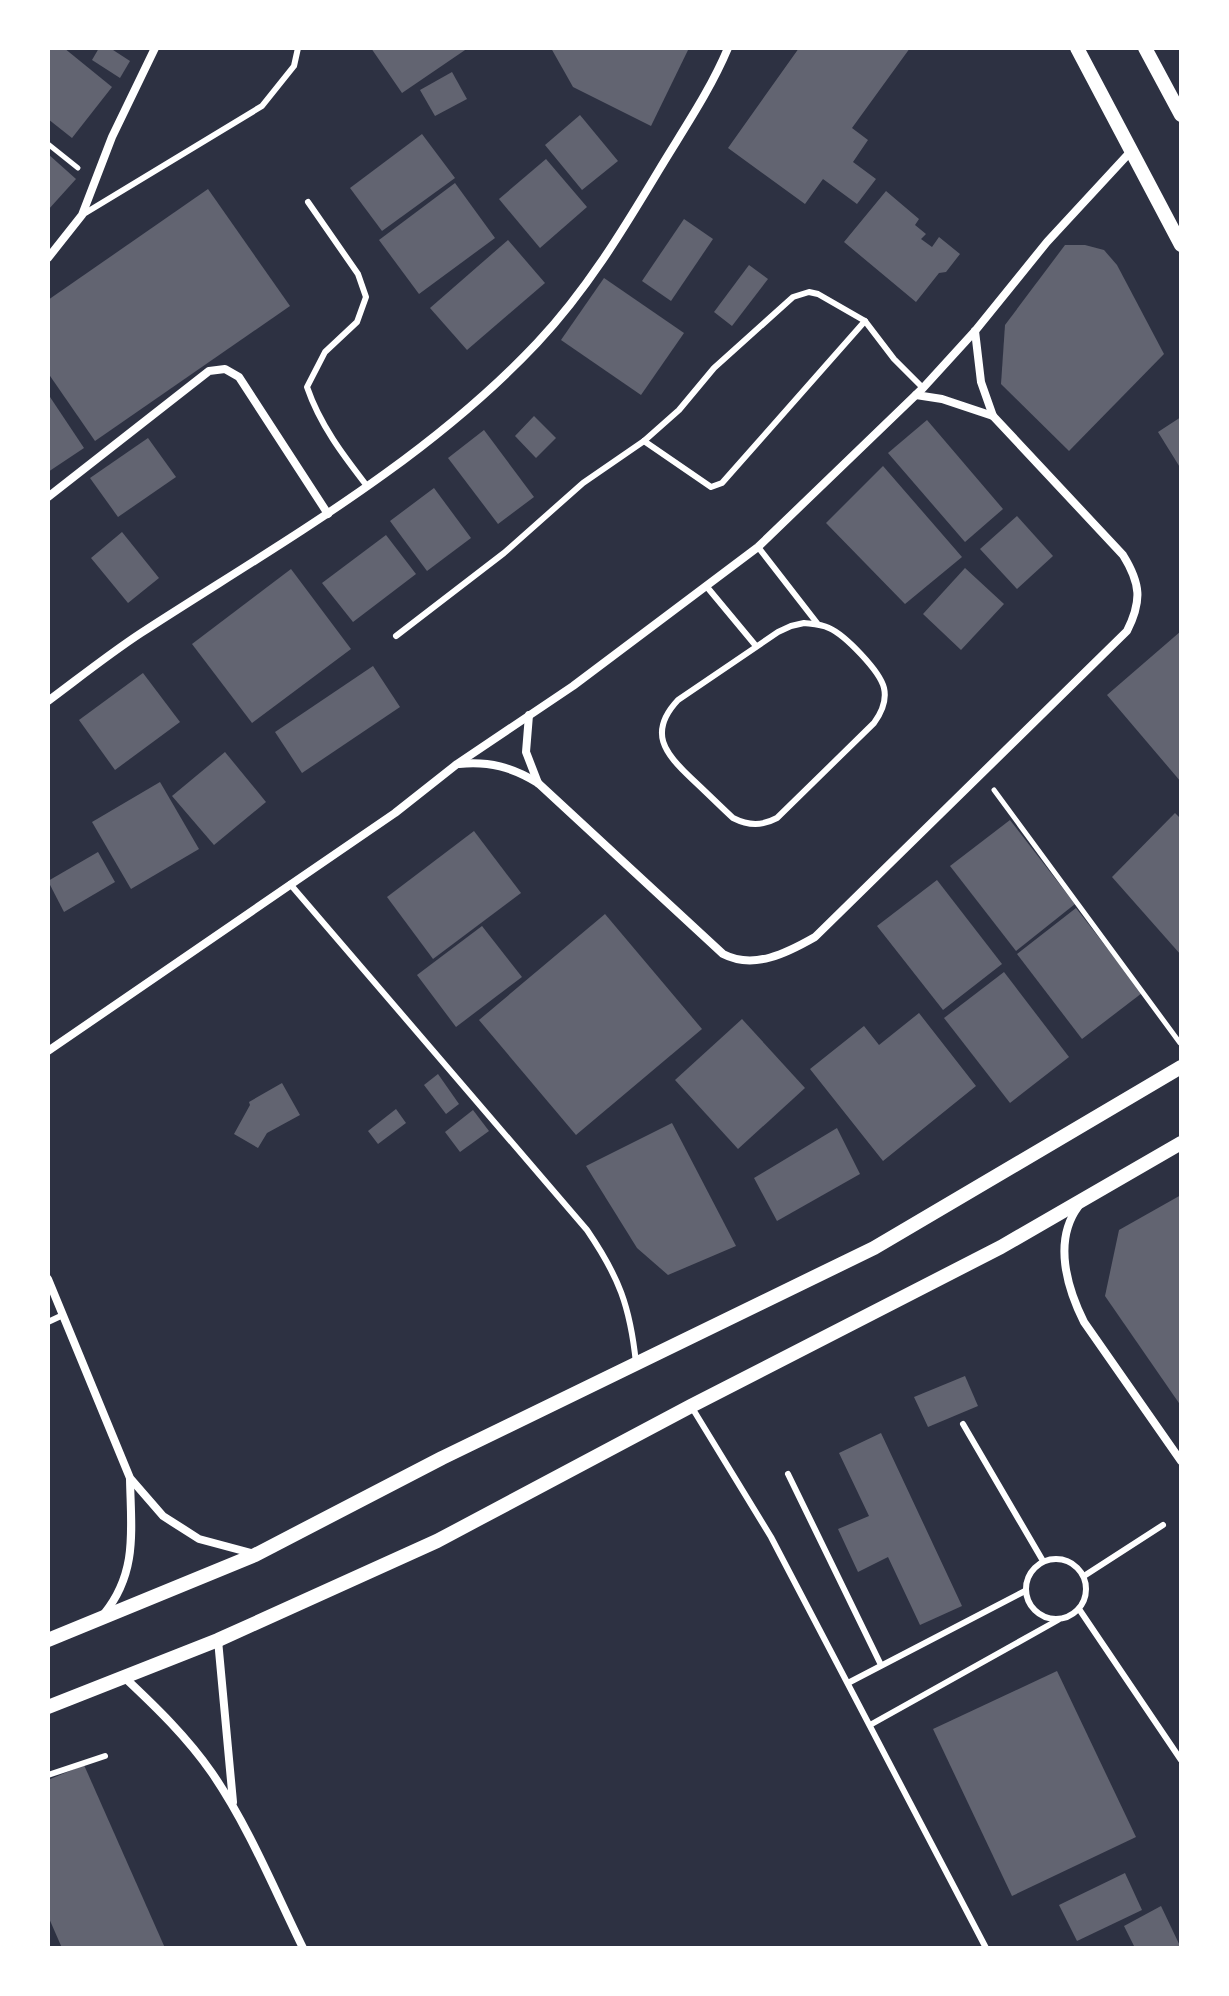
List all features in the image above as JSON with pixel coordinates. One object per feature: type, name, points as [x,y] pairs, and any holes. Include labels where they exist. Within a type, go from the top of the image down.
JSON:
[{"type":"street","points":[[48,258],[82,215],[112,137],[155,48]]},
{"type":"street","points":[[50,695],[328,514],[420,448],[499,380],[582,290],[620,235],[707,90],[728,48]]},
{"type":"street","points":[[1077,48],[1181,245]]},
{"type":"street","points":[[1145,48],[1181,115]]},
{"type":"street","points":[[48,1051],[395,813],[457,764],[707,587],[758,547],[923,388],[975,331],[1047,242],[1133,149]]},
{"type":"street","points":[[457,764],[478,762],[499,765],[520,772],[538,783],[723,954],[745,962],[756,960],[787,953],[815,937],[1127,631],[1136,613],[1138,592],[1134,572],[1123,555],[993,416],[981,382],[975,331]]},
{"type":"street","points":[[48,497],[209,371],[225,369],[239,377],[328,514]]},
{"type":"street","points":[[916,395],[942,399],[993,416]]},
{"type":"street","points":[[529,715],[526,752],[538,783]]},
{"type":"street","points":[[48,1640],[255,1555],[442,1458],[874,1248],[1181,1067]]},
{"type":"street","points":[[48,1707],[218,1640],[437,1541],[1001,1247],[1181,1143]]},
{"type":"street","points":[[1086,1197],[1071,1217],[1065,1243],[1065,1271],[1072,1297],[1084,1322],[1181,1461]]},
{"type":"street","points":[[48,1279],[130,1478],[163,1516],[199,1539],[255,1555]]},
{"type":"street","points":[[100,1619],[119,1596],[129,1569],[130,1478]]},
{"type":"street","points":[[218,1640],[234,1807]]},
{"type":"street","points":[[124,1677],[184,1738],[234,1807],[303,1948]]},
{"type":"lane","points":[[82,215],[262,106],[294,66],[298,48]]},
{"type":"lane","points":[[308,202],[358,274],[366,297],[357,322],[325,352],[307,387],[316,412],[339,450],[367,486]]},
{"type":"lane","points":[[396,636],[504,553],[583,483],[644,441],[679,410],[714,368],[793,297],[809,292],[818,294],[865,321],[894,359],[923,388]]},
{"type":"lane","points":[[644,441],[699,481],[711,487],[722,483],[865,321]]},
{"type":"lane","points":[[758,547],[818,624],[840,634],[880,678],[884,689],[882,713],[777,818],[755,825],[733,818],[672,760],[663,746],[661,728],[667,712],[678,700],[756,646],[791,626],[818,624]]},
{"type":"lane","points":[[707,587],[756,646]]},
{"type":"lane","points":[[290,884],[587,1230],[608,1260],[623,1292],[632,1327],[636,1363]]},
{"type":"lane","points":[[48,1322],[63,1315]]},
{"type":"lane","points":[[691,1406],[771,1537],[986,1948]]},
{"type":"lane","points":[[963,1424],[1043,1561]]},
{"type":"lane","points":[[788,1474],[881,1665]]},
{"type":"lane","points":[[1084,1576],[1163,1525]]},
{"type":"lane","points":[[870,1725],[1079,1609],[1085,1600],[1087,1587],[1084,1576],[1077,1566],[1055,1558],[1033,1568],[1025,1591],[1036,1612],[1058,1620]]},
{"type":"lane","points":[[848,1683],[1025,1591]]},
{"type":"lane","points":[[1079,1609],[1181,1760]]},
{"type":"lane","points":[[48,1775],[105,1756]]},
{"type":"path","points":[[48,144],[94,182]]},
{"type":"path","points":[[982,773],[1181,1044]]},
{"type":"building","points":[[48,48],[64,48],[112,87],[72,138],[48,119]]},
{"type":"building","points":[[99,48],[110,48],[130,61],[120,78],[92,60]]},
{"type":"building","points":[[371,48],[468,48],[402,93]]},
{"type":"building","points":[[551,48],[689,48],[651,126],[573,87]]},
{"type":"building","points":[[799,48],[910,48],[852,128],[868,140],[853,162],[876,179],[857,204],[823,179],[805,204],[728,148]]},
{"type":"building","points":[[452,72],[467,99],[435,116],[420,90]]},
{"type":"building","points":[[580,115],[618,161],[582,190],[545,145]]},
{"type":"building","points":[[422,134],[455,178],[382,231],[350,188]]},
{"type":"building","points":[[48,154],[76,179],[48,210]]},
{"type":"building","points":[[546,159],[587,207],[540,248],[499,199]]},
{"type":"building","points":[[455,183],[495,238],[419,294],[379,240]]},
{"type":"building","points":[[208,189],[290,306],[95,441],[48,373],[48,300]]},
{"type":"building","points":[[886,191],[919,219],[915,225],[926,234],[921,239],[932,247],[939,237],[960,254],[946,272],[939,273],[916,302],[844,242]]},
{"type":"building","points":[[684,219],[713,239],[671,301],[642,281]]},
{"type":"building","points":[[508,240],[545,283],[467,350],[430,308]]},
{"type":"building","points":[[1065,245],[1085,245],[1104,250],[1117,265],[1164,354],[1069,451],[1001,384],[1005,325]]},
{"type":"building","points":[[749,265],[768,279],[732,326],[714,312]]},
{"type":"building","points":[[604,278],[684,333],[641,395],[561,340]]},
{"type":"building","points":[[48,394],[84,448],[48,472]]},
{"type":"building","points":[[534,416],[556,438],[536,458],[515,436]]},
{"type":"building","points":[[1181,417],[1181,469],[1158,432]]},
{"type":"building","points":[[927,420],[1003,509],[965,542],[888,453]]},
{"type":"building","points":[[484,430],[534,497],[498,524],[448,458]]},
{"type":"building","points":[[148,438],[176,477],[118,517],[90,478]]},
{"type":"building","points":[[883,466],[962,557],[905,604],[826,523]]},
{"type":"building","points":[[434,488],[471,538],[427,571],[390,521]]},
{"type":"building","points":[[1017,516],[1053,556],[1017,589],[980,549]]},
{"type":"building","points":[[122,532],[159,578],[128,603],[91,558]]},
{"type":"building","points":[[386,535],[416,574],[353,622],[322,583]]},
{"type":"building","points":[[965,568],[1004,604],[961,650],[923,614]]},
{"type":"building","points":[[291,569],[351,649],[252,723],[192,644]]},
{"type":"building","points":[[1181,631],[1181,782],[1107,695]]},
{"type":"building","points":[[373,666],[400,707],[302,773],[275,732]]},
{"type":"building","points":[[143,673],[180,722],[115,770],[79,720]]},
{"type":"building","points":[[225,752],[266,802],[214,845],[172,796]]},
{"type":"building","points":[[160,782],[199,849],[131,889],[92,822]]},
{"type":"building","points":[[1175,813],[1181,819],[1181,955],[1112,877]]},
{"type":"building","points":[[1010,820],[1075,904],[1016,951],[950,866]]},
{"type":"building","points":[[474,831],[521,893],[433,959],[387,897]]},
{"type":"building","points":[[98,852],[115,882],[64,912],[48,881]]},
{"type":"building","points":[[937,880],[1002,964],[943,1010],[877,926]]},
{"type":"building","points":[[1076,908],[1142,993],[1082,1039],[1017,954]]},
{"type":"building","points":[[605,914],[702,1029],[576,1135],[479,1020]]},
{"type":"building","points":[[482,926],[522,977],[456,1027],[417,975]]},
{"type":"building","points":[[1004,972],[1069,1057],[1010,1103],[944,1018]]},
{"type":"building","points":[[919,1013],[976,1086],[883,1161],[810,1069],[864,1026],[879,1045]]},
{"type":"building","points":[[742,1019],[805,1088],[738,1149],[675,1080]]},
{"type":"building","points":[[438,1074],[459,1104],[446,1114],[424,1085]]},
{"type":"building","points":[[282,1083],[300,1115],[267,1133],[258,1148],[234,1134],[249,1102]]},
{"type":"building","points":[[396,1109],[406,1123],[378,1144],[368,1131]]},
{"type":"building","points":[[473,1110],[489,1131],[460,1152],[445,1132]]},
{"type":"building","points":[[672,1123],[736,1246],[668,1275],[637,1248],[586,1166]]},
{"type":"building","points":[[837,1128],[860,1174],[777,1221],[754,1178]]},
{"type":"building","points":[[1181,1195],[1181,1406],[1105,1296],[1119,1230]]},
{"type":"building","points":[[965,1376],[978,1406],[928,1427],[914,1397]]},
{"type":"building","points":[[881,1433],[962,1606],[920,1625],[888,1557],[858,1572],[838,1529],[869,1516],[839,1453]]},
{"type":"building","points":[[1057,1671],[1136,1837],[1012,1896],[933,1729]]},
{"type":"building","points":[[84,1765],[165,1948],[62,1948],[48,1916],[48,1780]]},
{"type":"building","points":[[1125,1873],[1142,1910],[1077,1941],[1059,1905]]},
{"type":"building","points":[[1161,1906],[1181,1948],[1135,1948],[1124,1926]]}]
